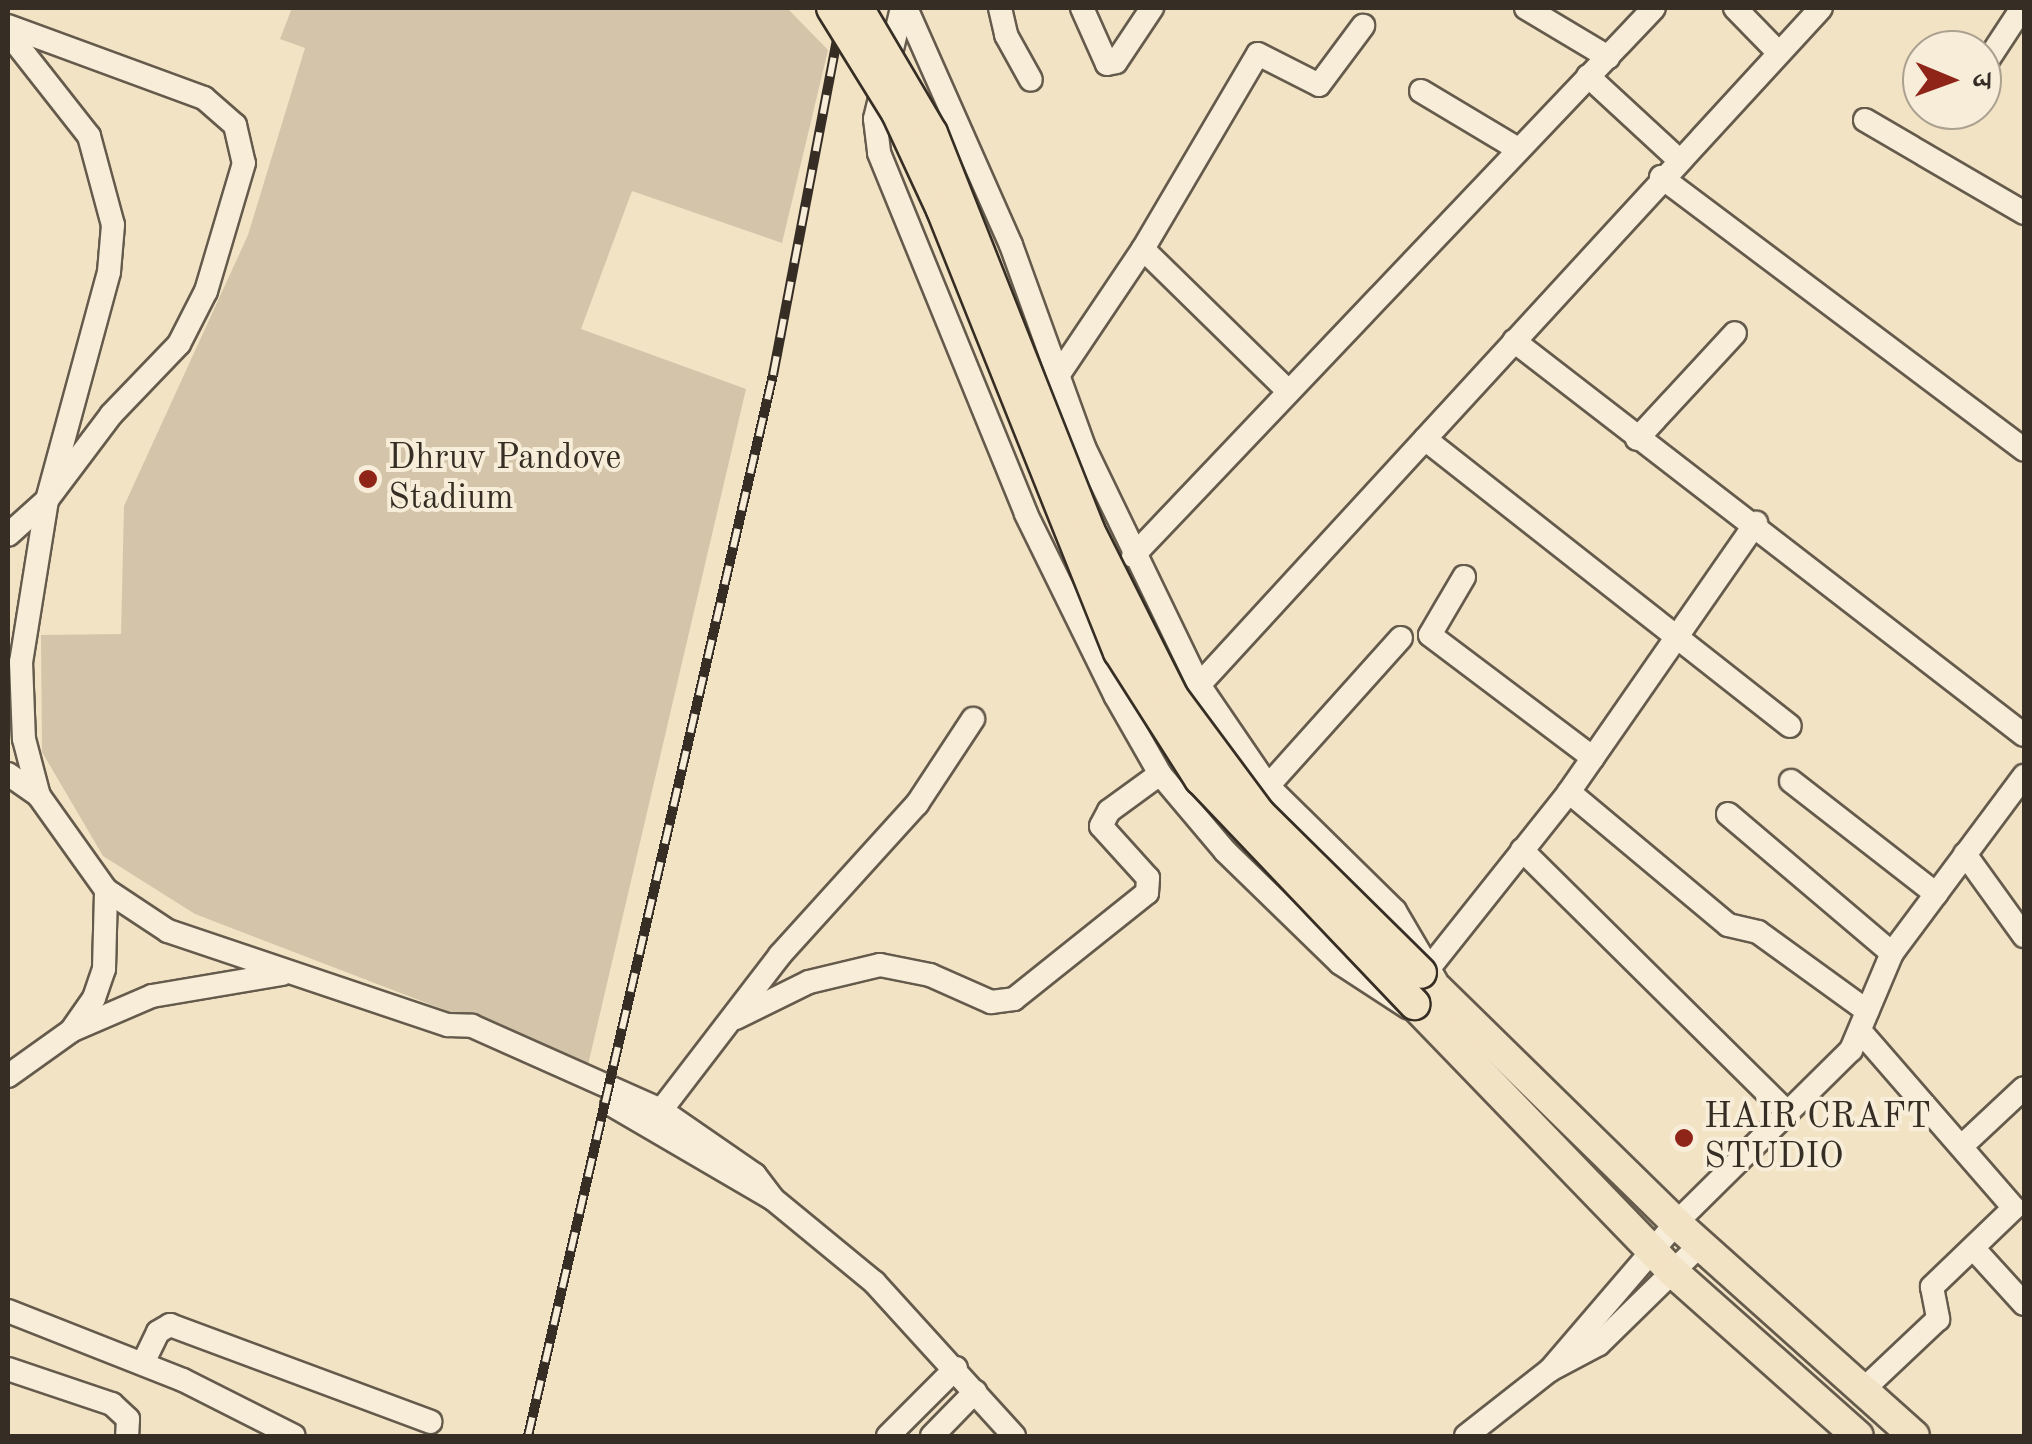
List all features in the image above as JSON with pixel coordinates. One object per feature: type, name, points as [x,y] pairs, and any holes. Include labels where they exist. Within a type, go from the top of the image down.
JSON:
[{"type":"main road","points":[[832,8],[896,114],[942,210],[1119,652],[1200,779],[1700,1246],[1914,1436]]},
{"type":"main road","points":[[858,8],[932,133],[1089,530],[1173,697],[1260,814],[1427,991],[1662,1261],[1858,1436]]},
{"type":"street","points":[[904,8],[875,119],[879,153],[1044,534],[1160,774],[1225,851],[1340,963],[1427,991]]},
{"type":"street","points":[[904,8],[1011,245],[1104,509],[1133,556],[1199,686],[1268,786],[1394,911],[1427,991]]},
{"type":"street","points":[[1000,8],[1006,35],[1031,80]]},
{"type":"street","points":[[1082,8],[1107,64],[1116,62],[1152,8]]},
{"type":"street","points":[[1526,8],[1608,56]]},
{"type":"street","points":[[1735,8],[1776,50]]},
{"type":"street","points":[[1199,686],[1776,50],[1821,8]]},
{"type":"street","points":[[2002,38],[2022,8]]},
{"type":"street","points":[[1133,556],[1286,388],[1648,10]]},
{"type":"street","points":[[1057,377],[1142,249],[1258,54],[1319,85],[1363,26]]},
{"type":"street","points":[[8,30],[204,98],[235,125],[244,163],[194,317],[47,500],[8,534]]},
{"type":"street","points":[[8,30],[81,122],[105,180],[113,225],[110,272],[47,500],[20,691],[38,796]]},
{"type":"street","points":[[1588,76],[1678,159]]},
{"type":"street","points":[[1421,91],[1518,149]]},
{"type":"street","points":[[1865,120],[2024,213]]},
{"type":"street","points":[[1662,177],[2024,450]]},
{"type":"street","points":[[1142,249],[1286,388]]},
{"type":"street","points":[[1638,439],[1735,333]]},
{"type":"street","points":[[1514,341],[1638,439],[1756,523],[2024,735]]},
{"type":"street","points":[[1425,439],[1678,634],[1790,726]]},
{"type":"street","points":[[1427,991],[1522,850],[1569,792],[1756,523]]},
{"type":"street","points":[[1464,577],[1430,635],[1593,758]]},
{"type":"street","points":[[1268,786],[1400,638]]},
{"type":"street","points":[[656,1117],[736,1018],[780,955],[917,804],[973,719]]},
{"type":"street","points":[[8,774],[38,796],[106,890],[196,944],[448,1025],[472,1026],[656,1117],[755,1175],[773,1200],[874,1282],[1014,1436]]},
{"type":"street","points":[[736,1018],[809,982],[880,965],[930,975],[991,1002],[1014,998],[1147,893],[1148,878],[1101,826],[1109,811],[1160,774]]},
{"type":"street","points":[[1792,781],[1936,894]]},
{"type":"street","points":[[1466,1436],[1550,1370],[1599,1344],[1662,1261],[1676,1223],[1840,1063],[1864,1021],[1892,953],[2023,783]]},
{"type":"street","points":[[1569,792],[1728,925],[1758,932],[1864,1021],[2014,1208],[1930,1292],[1938,1319],[1864,1389]]},
{"type":"street","points":[[1728,814],[1892,953]]},
{"type":"street","points":[[1522,850],[1788,1113]]},
{"type":"street","points":[[1965,854],[2024,936]]},
{"type":"street","points":[[71,1031],[104,970],[106,890]]},
{"type":"street","points":[[8,1076],[71,1031],[152,996],[290,973]]},
{"type":"street","points":[[1963,1145],[2024,1088]]},
{"type":"street","points":[[1662,1261],[1700,1246]]},
{"type":"street","points":[[1974,1248],[2024,1304]]},
{"type":"street","points":[[8,1311],[144,1363],[294,1436]]},
{"type":"street","points":[[144,1363],[158,1332],[170,1325],[431,1422]]},
{"type":"street","points":[[888,1436],[956,1368]]},
{"type":"street","points":[[8,1369],[112,1404],[128,1418],[126,1436]]},
{"type":"street","points":[[932,1436],[975,1392]]},
{"type":"shaded area","points":[[292,8],[787,8],[828,50],[782,243],[632,191],[581,329],[746,389],[588,1065],[195,914],[103,856],[42,752],[41,635],[121,634],[124,506],[248,235],[305,48],[280,39]]},
{"type":"railway","points":[[528,1436],[773,375],[843,8]]},
{"type":"place","name":"Dhruv Pandove Stadium","points":[[368,479]]},
{"type":"place","name":"HAIR CRAFT STUDIO","points":[[1684,1138]]}]
